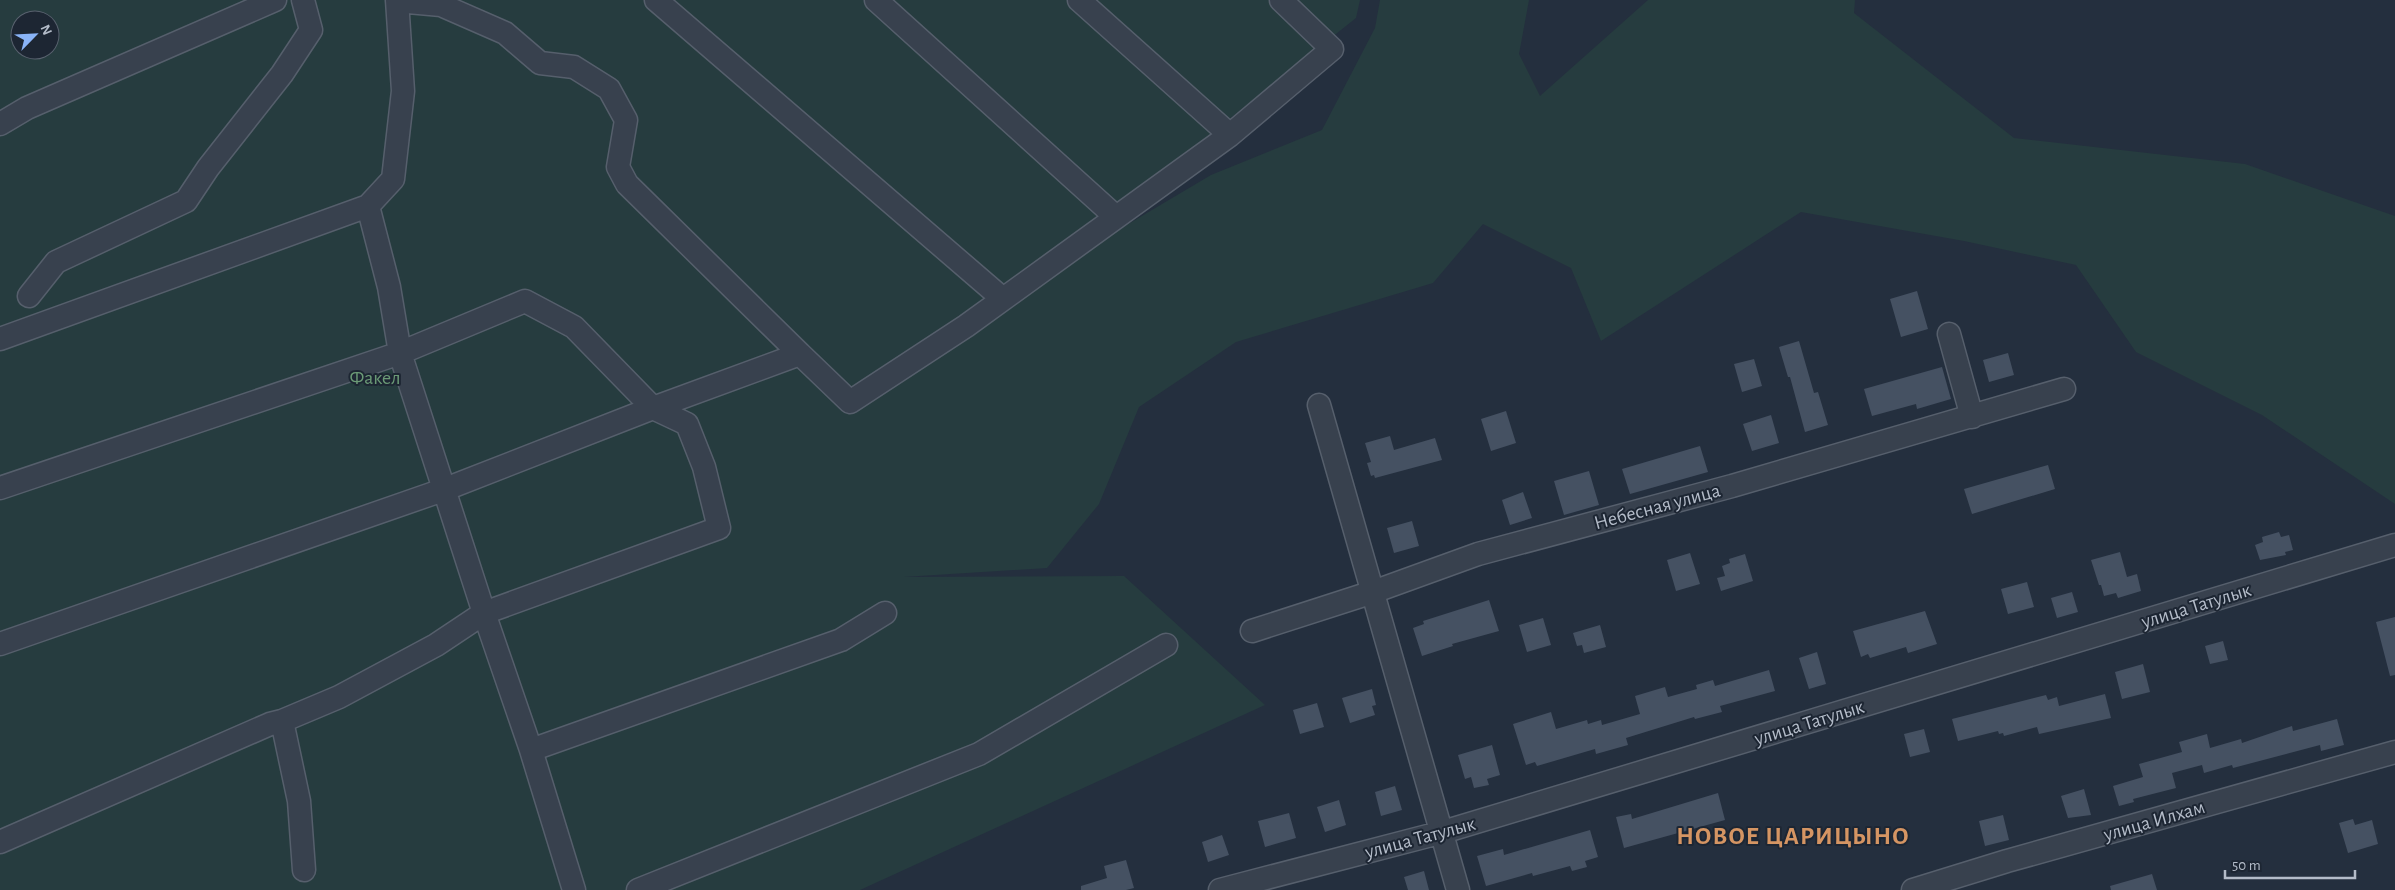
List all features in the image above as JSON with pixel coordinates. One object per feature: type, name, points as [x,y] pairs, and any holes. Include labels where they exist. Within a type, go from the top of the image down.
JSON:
[{"type":"street","points":[[0,124],[27,108],[275,0]]},
{"type":"street","points":[[29,296],[56,262],[186,201],[208,168],[282,74],[312,30],[303,0]]},
{"type":"street","points":[[656,0],[1003,299]]},
{"type":"street","points":[[876,0],[1116,217]]},
{"type":"street","points":[[1078,0],[1230,135]]},
{"type":"street","points":[[0,339],[368,206],[393,179],[403,91],[397,1],[441,5],[505,33],[540,63],[574,67],[609,89],[626,120],[618,167],[627,184],[850,402],[1003,299],[1230,135],[1332,49],[1281,0]]},
{"type":"street","points":[[368,206],[389,287],[400,353],[484,613],[531,750],[574,890]]},
{"type":"street","points":[[0,488],[400,353],[525,301],[574,327],[653,408],[687,424],[704,467],[718,528],[484,613],[436,645],[339,697],[282,721],[270,724],[0,842]]},
{"type":"street","points":[[1948,334],[1972,418]]},
{"type":"street","points":[[0,644],[444,490],[653,408],[800,354]]},
{"type":"street","name":"Небесная улица","points":[[1252,631],[1373,592],[1478,554],[1732,486],[1972,418],[2064,389]]},
{"type":"street","points":[[1319,405],[1458,890]]},
{"type":"street","name":"улица Татулык","points":[[1220,890],[1442,832],[2395,545]]},
{"type":"street","points":[[531,750],[841,640],[885,613]]},
{"type":"street","points":[[638,890],[979,754],[1166,645]]},
{"type":"street","points":[[282,721],[299,801],[304,870]]},
{"type":"street","name":"улица Илхам","points":[[1913,890],[2006,861],[2395,752]]},
{"type":"green space","name":"Факел","points":[[0,0],[1360,0],[1356,18],[1007,296],[1211,175],[1322,130],[1375,28],[1380,0],[1529,0],[1519,54],[1540,96],[1648,0],[1855,0],[1854,13],[2014,138],[2245,164],[2395,216],[2395,504],[2262,415],[2136,352],[2076,265],[1964,241],[1801,212],[1601,341],[1571,268],[1483,224],[1433,283],[1236,342],[1139,407],[1099,504],[1047,568],[903,577],[1124,576],[1265,705],[860,890],[0,890]]},
{"type":"building","points":[[1917,291],[1928,329],[1901,337],[1890,299]]},
{"type":"building","points":[[1799,341],[1814,393],[1818,392],[1828,425],[1805,432],[1790,377],[1788,377],[1779,347]]},
{"type":"building","points":[[2008,353],[2014,375],[1989,382],[1983,360]]},
{"type":"building","points":[[1754,359],[1762,386],[1742,392],[1734,364]]},
{"type":"building","points":[[1942,367],[1951,399],[1917,409],[1916,404],[1872,416],[1864,389]]},
{"type":"building","points":[[1506,411],[1516,443],[1491,451],[1481,419]]},
{"type":"building","points":[[1771,415],[1779,443],[1752,451],[1743,424]]},
{"type":"building","points":[[1390,436],[1394,450],[1435,438],[1442,460],[1375,478],[1374,475],[1371,476],[1367,463],[1371,462],[1365,443]]},
{"type":"building","points":[[1700,446],[1708,472],[1630,494],[1622,469]]},
{"type":"building","points":[[2048,465],[2055,489],[1972,514],[1964,489]]},
{"type":"building","points":[[1589,471],[1599,505],[1564,515],[1554,481]]},
{"type":"building","points":[[1523,492],[1532,518],[1510,525],[1502,500]]},
{"type":"building","points":[[1412,521],[1419,546],[1394,553],[1387,528]]},
{"type":"building","points":[[2279,532],[2281,537],[2289,535],[2293,550],[2285,552],[2286,555],[2260,560],[2255,545],[2263,542],[2262,537]]},
{"type":"building","points":[[2120,552],[2127,577],[2137,574],[2141,591],[2118,598],[2116,593],[2104,596],[2091,560]]},
{"type":"building","points":[[1690,553],[1700,584],[1676,591],[1667,560]]},
{"type":"building","points":[[1745,554],[1753,581],[1721,591],[1717,578],[1725,576],[1722,566],[1730,563],[1729,559]]},
{"type":"building","points":[[2027,582],[2034,607],[2008,614],[2001,589]]},
{"type":"building","points":[[2072,592],[2078,612],[2057,618],[2051,598]]},
{"type":"building","points":[[1489,600],[1499,631],[1452,644],[1453,646],[1422,656],[1413,628],[1424,624],[1423,621]]},
{"type":"building","points":[[1925,611],[1937,644],[1908,653],[1906,647],[1870,658],[1868,654],[1861,657],[1853,631]]},
{"type":"building","points":[[2395,617],[2395,675],[2390,676],[2376,622]]},
{"type":"building","points":[[1543,618],[1551,645],[1527,652],[1519,625]]},
{"type":"building","points":[[1600,625],[1606,647],[1584,653],[1582,645],[1577,646],[1573,633]]},
{"type":"building","points":[[2223,641],[2228,660],[2210,664],[2205,646]]},
{"type":"building","points":[[1817,652],[1826,684],[1809,689],[1799,658]]},
{"type":"building","points":[[2143,664],[2150,692],[2122,699],[2115,672]]},
{"type":"building","points":[[1769,670],[1775,691],[1720,706],[1722,712],[1695,719],[1694,717],[1626,738],[1628,745],[1596,754],[1595,749],[1537,766],[1535,762],[1526,765],[1513,724],[1551,712],[1556,729],[1587,720],[1588,724],[1601,720],[1602,725],[1640,714],[1635,696],[1665,687],[1668,697],[1697,689],[1696,685],[1713,680],[1715,686]]},
{"type":"building","points":[[1372,689],[1376,705],[1372,706],[1375,715],[1350,723],[1342,698]]},
{"type":"building","points":[[2105,694],[2111,718],[2039,734],[2037,727],[2004,736],[2003,733],[1999,734],[1998,731],[1958,741],[1952,719],[2046,695],[2048,700],[2057,697],[2059,706]]},
{"type":"building","points":[[1317,703],[1324,727],[1300,734],[1293,710]]},
{"type":"building","points":[[2337,719],[2344,745],[2321,751],[2320,745],[2233,768],[2232,765],[2204,773],[2202,765],[2172,773],[2176,788],[2133,799],[2134,802],[2119,806],[2113,786],[2143,777],[2139,764],[2182,752],[2179,742],[2207,734],[2210,748],[2241,739],[2242,743],[2292,726],[2293,731]]},
{"type":"building","points":[[1924,729],[1930,752],[1910,757],[1904,734]]},
{"type":"building","points":[[1492,745],[1500,775],[1487,779],[1489,785],[1474,788],[1471,777],[1465,779],[1458,755]]},
{"type":"building","points":[[1395,786],[1402,810],[1381,816],[1375,792]]},
{"type":"building","points":[[2084,789],[2091,815],[2068,818],[2061,796]]},
{"type":"building","points":[[1718,793],[1725,820],[1624,848],[1616,817],[1631,814],[1632,819]]},
{"type":"building","points":[[1339,800],[1346,825],[1325,832],[1317,807]]},
{"type":"building","points":[[1289,813],[1296,838],[1265,847],[1258,821]]},
{"type":"building","points":[[2003,815],[2009,840],[1985,846],[1979,821]]},
{"type":"building","points":[[2353,819],[2355,825],[2372,820],[2378,844],[2348,853],[2339,823]]},
{"type":"building","points":[[1590,830],[1598,857],[1585,861],[1587,867],[1572,871],[1570,866],[1533,876],[1532,873],[1486,886],[1477,856],[1503,849],[1504,855]]},
{"type":"building","points":[[1222,835],[1229,855],[1208,862],[1202,842]]},
{"type":"building","points":[[1126,860],[1134,888],[1126,890],[1081,890],[1081,886],[1107,878],[1104,866]]},
{"type":"building","points":[[1424,871],[1429,890],[1408,890],[1404,877]]},
{"type":"building","points":[[2152,874],[2157,890],[2111,890],[2110,886]]},
{"type":"district","name":"НОВОЕ ЦАРИЦЫНО","points":[[1793,835]]}]
